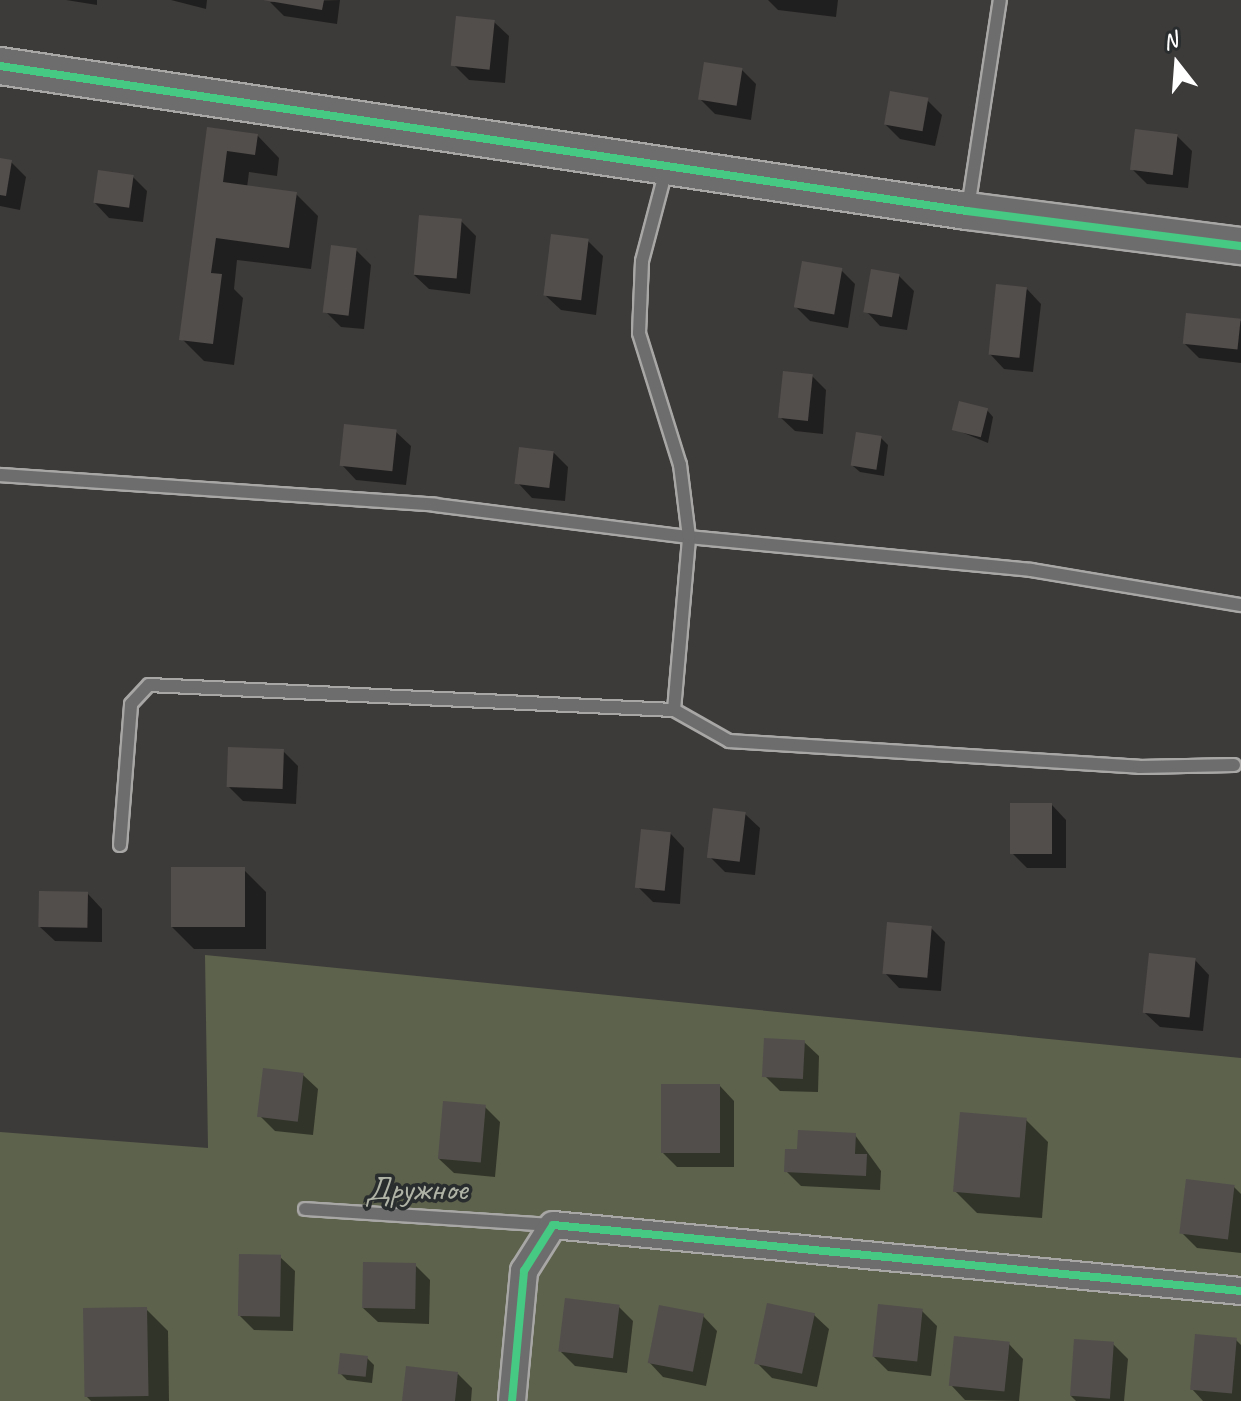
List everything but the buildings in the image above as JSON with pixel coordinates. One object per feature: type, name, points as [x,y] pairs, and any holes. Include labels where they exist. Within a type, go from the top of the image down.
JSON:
[{"type":"street","points":[[0,66],[967,211],[1241,246]]},
{"type":"street","points":[[512,1401],[524,1271],[553,1225],[1241,1291]]},
{"type":"lane","points":[[967,211],[1000,0]]},
{"type":"lane","points":[[666,166],[642,261],[639,333],[680,465],[689,537],[674,710]]},
{"type":"lane","points":[[0,475],[435,505],[689,537],[1031,570],[1241,605]]},
{"type":"lane","points":[[120,845],[131,704],[149,685],[674,710],[729,741],[1139,767],[1234,765]]},
{"type":"lane","points":[[305,1209],[553,1225]]},
{"type":"green space","name":"Дружное","points":[[205,955],[1241,1058],[1241,1401],[0,1401],[0,1132],[208,1148]]},
{"type":"cycle path","points":[[0,66],[967,211],[1241,246]]},
{"type":"cycle path","points":[[512,1401],[524,1271],[553,1225],[1241,1291]]}]
